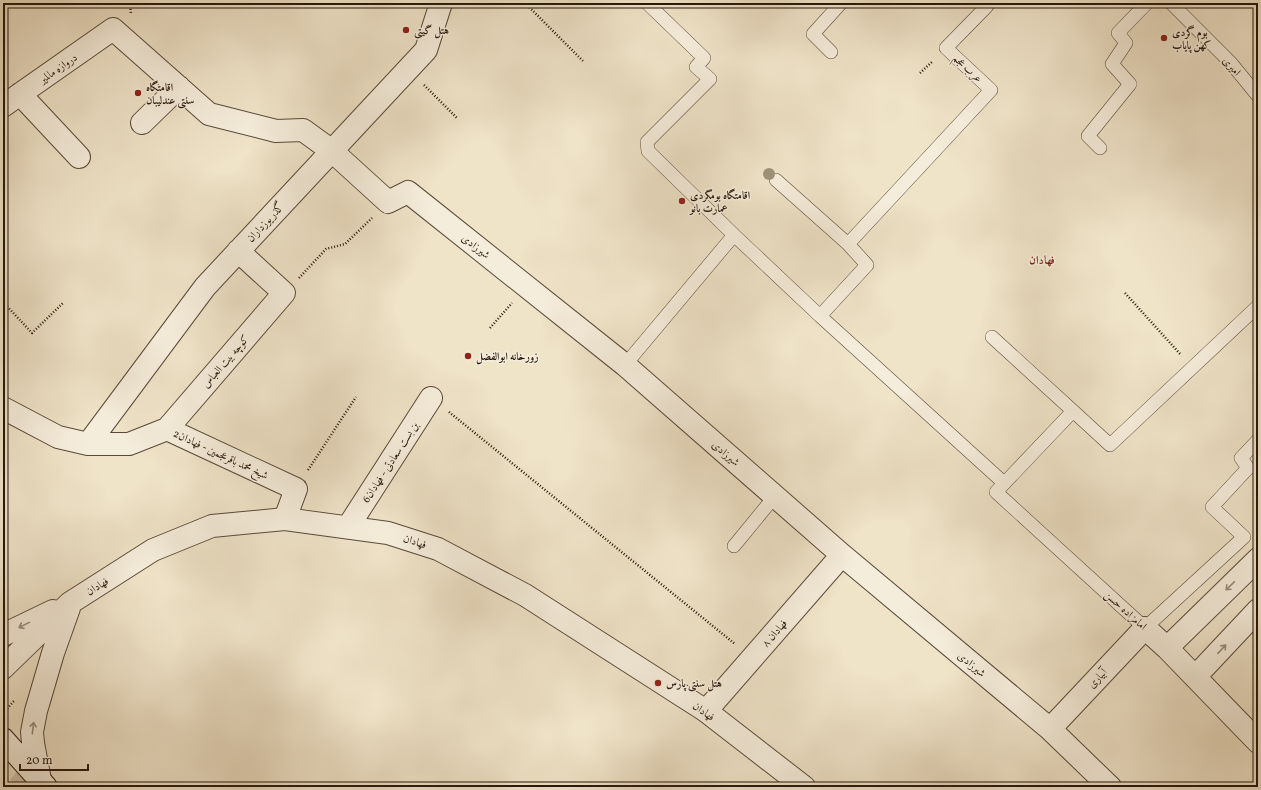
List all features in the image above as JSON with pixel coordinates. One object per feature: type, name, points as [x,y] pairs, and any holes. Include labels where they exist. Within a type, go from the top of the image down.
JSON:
[{"type":"street","name":"گذر يوزداران","points":[[88,444],[205,287],[426,50],[441,3]]},
{"type":"street","name":"دروازه مالمیر","points":[[12,100],[114,29],[179,87]]},
{"type":"street","points":[[142,123],[179,87],[209,114],[276,131],[303,130],[332,151],[388,202]]},
{"type":"street","points":[[12,100],[79,156]]},
{"type":"street","name":"شیرزادی","points":[[388,202],[408,192],[626,365],[842,555],[1050,729],[1110,787]]},
{"type":"street","points":[[238,251],[284,292]]},
{"type":"street","name":"کوچه بيت العباس","points":[[167,429],[284,292]]},
{"type":"street","name":"بن بست سعادتی - فهادان6","points":[[348,527],[432,398]]},
{"type":"street","name":"شیخ محمد باقرعجمین - فهادان2","points":[[3,408],[58,437],[88,444],[129,444],[167,429],[296,489]]},
{"type":"street","points":[[285,518],[296,489]]},
{"type":"street","name":"فهادان","points":[[3,668],[70,603],[153,550],[212,526],[285,518],[348,527],[388,533],[431,546],[480,570],[525,595],[706,711],[804,787]]},
{"type":"street","name":"فهادان ۸","points":[[706,711],[842,555]]},
{"type":"street","points":[[1167,648],[1258,559]]},
{"type":"street","points":[[3,635],[70,603]]},
{"type":"street","points":[[43,784],[33,743],[32,732],[36,711],[53,653],[70,603]]},
{"type":"street","points":[[1196,677],[1258,610]]},
{"type":"street","name":"امامزاده حسن","points":[[1145,628],[1196,677],[1258,742]]},
{"type":"street","name":"آبیاری","points":[[1050,729],[1145,628]]},
{"type":"street","points":[[3,739],[43,784]]},
{"type":"lane","points":[[647,3],[704,58],[696,67],[710,79],[647,142],[648,151],[734,235],[820,316],[1004,483],[1072,411]]},
{"type":"lane","points":[[831,52],[813,34],[841,3]]},
{"type":"lane","name":"عرب عجم","points":[[848,244],[991,90],[946,48],[987,6],[984,3]]},
{"type":"lane","points":[[1100,148],[1088,136],[1130,84],[1112,64],[1126,43],[1118,33],[1147,3]]},
{"type":"lane","name":"امیری","points":[[1173,4],[1231,63],[1258,96]]},
{"type":"lane","points":[[776,180],[848,244],[867,265],[820,316]]},
{"type":"lane","points":[[626,365],[734,235]]},
{"type":"lane","points":[[992,338],[1110,445],[1258,306]]},
{"type":"lane","points":[[1145,628],[1244,537],[1212,507],[1248,468],[1241,458],[1258,440]]},
{"type":"lane","name":"امامزاده حسن","points":[[1004,483],[996,492],[1145,628]]},
{"type":"lane","points":[[734,546],[775,496]]},
{"type":"path","points":[[525,3],[584,62]]},
{"type":"path","points":[[408,69],[457,118]]},
{"type":"path","points":[[284,292],[326,249],[345,244],[388,202]]},
{"type":"path","points":[[490,328],[526,286]]},
{"type":"path","points":[[1125,294],[1193,367]]},
{"type":"path","points":[[3,302],[32,333],[63,303]]},
{"type":"path","points":[[296,489],[356,397]]},
{"type":"path","points":[[432,398],[753,658]]},
{"type":"tunnel","points":[[18,787],[32,772]]},
{"type":"place","name":"هتل گیتی","points":[[406,30]]},
{"type":"place","name":"بوم گردی کهن پایاب","points":[[1164,38]]},
{"type":"place","name":"اقامتگاه سنتی عندلیبان","points":[[138,93]]},
{"type":"place","name":"اقامتگاه بومگردی عمارت بانو","points":[[682,201]]},
{"type":"place","name":"زورخانه ابوالفضل","points":[[468,356]]},
{"type":"place","name":"هتل سنتی پارس","points":[[658,683]]},
{"type":"district","name":"فهادان","points":[[1042,260]]}]
